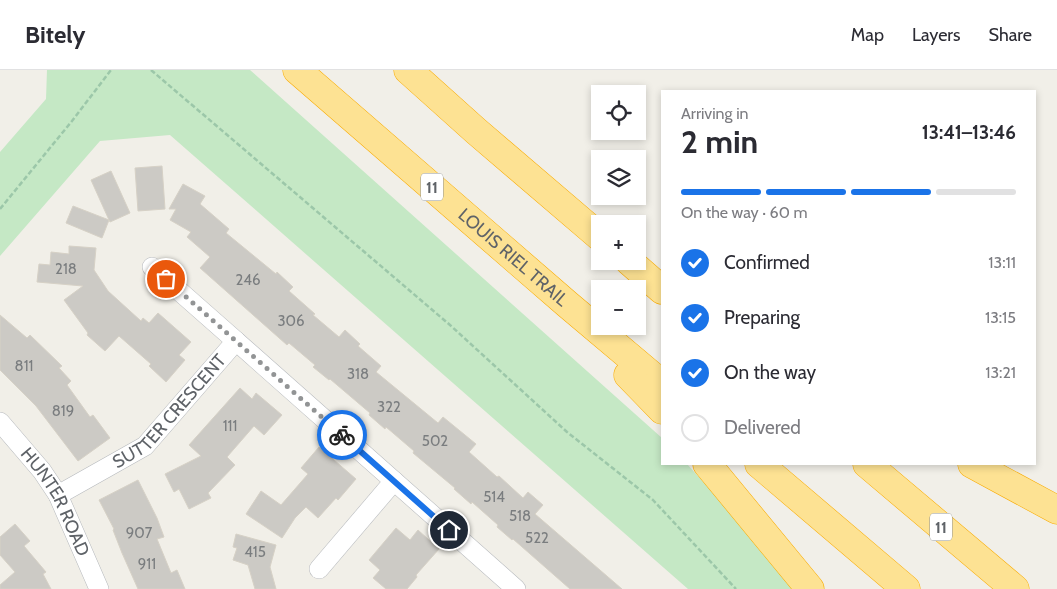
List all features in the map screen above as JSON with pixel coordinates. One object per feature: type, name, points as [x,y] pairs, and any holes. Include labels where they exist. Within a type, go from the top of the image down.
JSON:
[{"type":"highway","name":"LOUIS RIEL TRAIL","points":[[298,70],[661,383]]},
{"type":"highway","points":[[408,70],[591,229]]},
{"type":"highway","points":[[476,131],[591,216]]},
{"type":"highway","points":[[646,256],[661,267]]},
{"type":"highway","points":[[639,270],[661,289]]},
{"type":"highway","points":[[567,304],[584,330],[661,409]]},
{"type":"highway","points":[[708,465],[810,589]]},
{"type":"highway","points":[[760,465],[906,589]]},
{"type":"highway","name":"11","points":[[868,465],[1015,589]]},
{"type":"highway","points":[[974,465],[1057,510]]},
{"type":"street","points":[[152,267],[236,341]]},
{"type":"street","name":"SUTTER CRESCENT","points":[[58,495],[145,446],[236,341],[516,589]]},
{"type":"street","name":"HUNTER ROAD","points":[[0,422],[42,471],[58,495],[99,589]]},
{"type":"street","points":[[319,569],[394,481]]},
{"type":"path","points":[[0,208],[72,121],[111,70]]},
{"type":"path","points":[[151,70],[450,325],[567,432],[653,500],[736,589]]},
{"type":"green space","points":[[47,70],[250,70],[661,437],[661,465],[688,465],[799,589],[688,589],[170,135],[100,141],[0,256],[0,152],[46,99]]},
{"type":"building","points":[[162,166],[165,209],[138,211],[135,168]]},
{"type":"building","points":[[111,171],[130,213],[110,222],[91,180]]},
{"type":"building","points":[[183,184],[205,196],[200,204],[229,229],[226,233],[276,274],[277,272],[293,287],[289,291],[315,314],[313,315],[339,337],[345,330],[360,344],[358,346],[381,366],[376,372],[438,423],[443,417],[476,444],[469,452],[523,498],[528,492],[543,505],[535,514],[622,589],[570,589],[497,527],[498,525],[472,502],[471,504],[413,453],[414,451],[386,427],[385,429],[369,415],[370,413],[330,379],[313,367],[315,365],[289,343],[287,345],[200,268],[210,257],[187,237],[191,232],[170,220],[176,209],[169,209]]},
{"type":"building","points":[[73,206],[109,220],[102,238],[66,223]]},
{"type":"building","points":[[69,246],[96,248],[94,270],[108,291],[141,321],[143,318],[149,323],[158,313],[191,342],[179,355],[185,360],[166,382],[149,366],[151,364],[119,336],[105,351],[87,335],[88,333],[64,300],[83,286],[37,282],[39,264],[50,265],[51,252],[69,254]]},
{"type":"building","points":[[0,315],[27,338],[30,335],[62,366],[59,368],[71,381],[67,385],[90,417],[93,415],[110,438],[78,461],[36,406],[0,370]]},
{"type":"building","points":[[240,388],[252,399],[256,393],[282,415],[264,435],[254,426],[227,457],[235,465],[208,493],[211,498],[189,509],[179,489],[174,492],[165,474],[201,456],[189,445]]},
{"type":"building","points":[[319,447],[356,479],[338,500],[336,498],[318,518],[306,507],[295,518],[282,538],[246,514],[261,491],[281,505],[308,474],[301,468]]},
{"type":"building","points":[[138,480],[157,518],[164,537],[157,539],[171,573],[177,570],[185,589],[138,589],[114,529],[99,500]]},
{"type":"building","points":[[15,524],[30,541],[24,546],[46,572],[43,574],[51,589],[0,589],[0,585],[15,572],[0,555],[0,537]]},
{"type":"building","points":[[396,528],[410,540],[418,530],[439,549],[416,575],[417,577],[407,589],[386,589],[373,578],[380,570],[369,560]]},
{"type":"building","points":[[236,534],[276,545],[270,567],[276,589],[255,589],[248,565],[233,560],[237,548],[233,547]]},
{"type":"way so far","points":[[166,279],[342,435]]},
{"type":"route","points":[[342,435],[449,530]]}]
